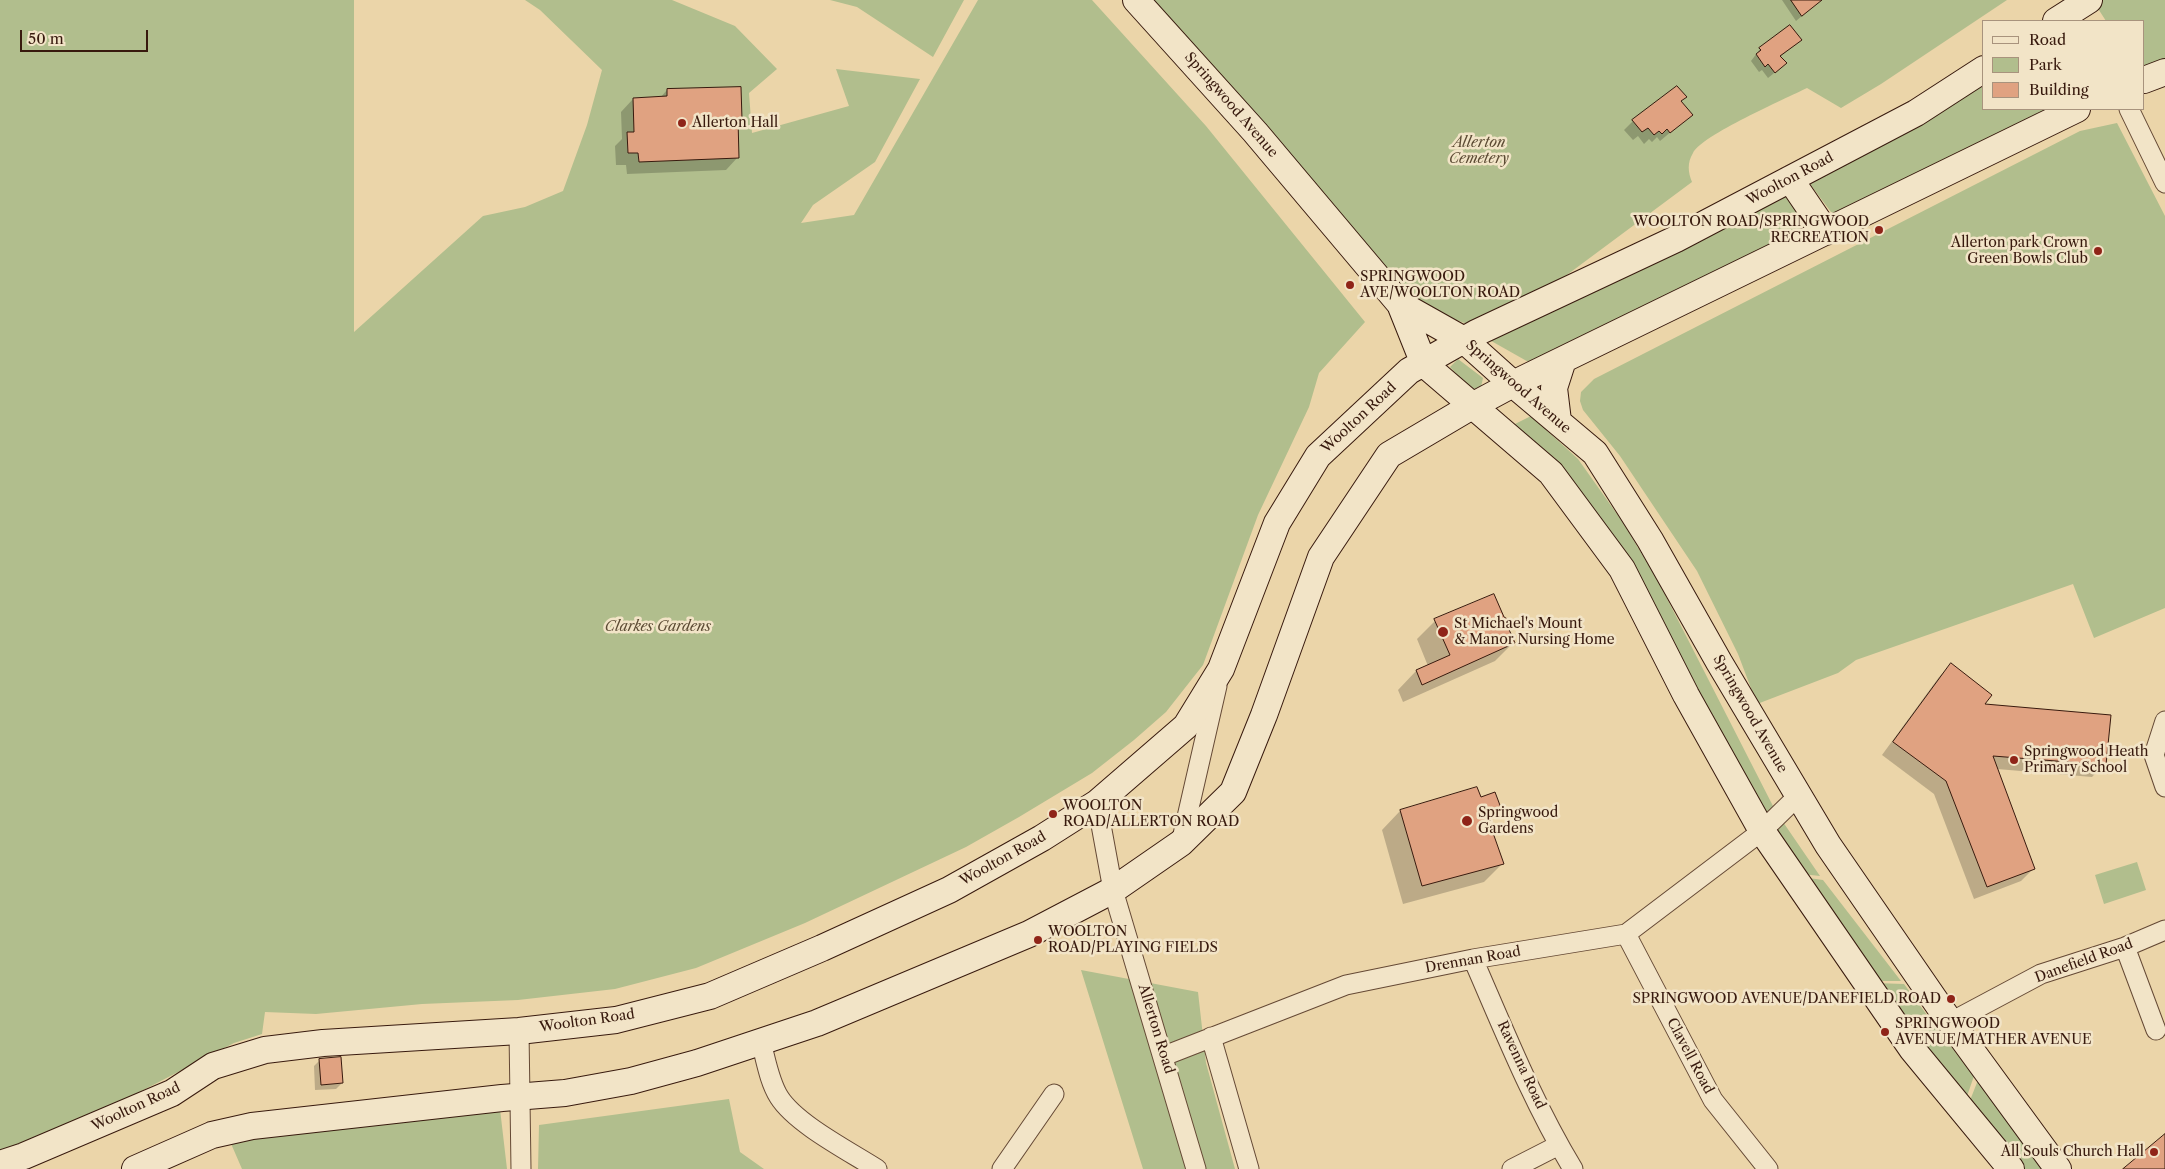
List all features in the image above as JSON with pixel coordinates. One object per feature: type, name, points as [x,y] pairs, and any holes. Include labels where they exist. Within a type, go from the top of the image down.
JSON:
[{"type":"main road","name":"Springwood Avenue","points":[[1136,0],[1255,132],[1400,304],[1424,364],[1551,473],[1622,568],[1686,695],[1762,831],[1912,1049],[2011,1169]]},
{"type":"main road","points":[[2058,20],[2088,8]]},
{"type":"main road","name":"Woolton Road","points":[[0,1164],[24,1156],[172,1093],[213,1066],[265,1050],[323,1043],[519,1031],[616,1020],[710,996],[822,948],[949,890],[1042,838],[1097,803],[1186,726],[1221,669],[1277,523],[1318,456],[1409,371],[1464,340],[1676,239],[1916,113],[1982,70]]},
{"type":"main road","points":[[2145,80],[2165,72]]},
{"type":"main road","points":[[135,1169],[212,1136],[252,1126],[565,1094],[631,1082],[697,1063],[817,1023],[1029,934],[1113,890],[1181,843],[1233,792],[1264,715],[1321,557],[1389,455],[1513,384],[2075,110]]},
{"type":"main road","points":[[1790,178],[1826,232]]},
{"type":"main road","name":"Springwood Avenue","points":[[1400,304],[1464,340],[1595,453],[1650,540],[1719,662],[1828,845],[1950,1022],[2058,1169]]},
{"type":"main road","points":[[1558,421],[1554,388],[1563,360]]},
{"type":"street","points":[[2128,110],[2165,183]]},
{"type":"street","points":[[1181,843],[1221,669]]},
{"type":"street","points":[[2165,721],[2154,754],[2165,787]]},
{"type":"street","name":"Drennan Road","points":[[1164,1056],[1346,985],[1473,959],[1626,934],[1762,831],[1798,796]]},
{"type":"street","name":"Allerton Road","points":[[1097,803],[1113,890],[1164,1056],[1196,1169]]},
{"type":"street","name":"Danefield Road","points":[[1950,1022],[2041,974],[2125,947],[2165,930]]},
{"type":"street","name":"Clavell Road","points":[[1626,934],[1713,1100],[1768,1169]]},
{"type":"street","points":[[2125,947],[2156,1030]]},
{"type":"street","name":"Ravenna Road","points":[[1473,959],[1516,1057],[1559,1145],[1573,1169]]},
{"type":"street","points":[[519,1031],[521,1169]]},
{"type":"street","points":[[1210,1038],[1249,1169]]},
{"type":"street","points":[[761,1042],[776,1090],[790,1111],[877,1169]]},
{"type":"street","points":[[1002,1169],[1054,1094]]},
{"type":"street","points":[[1512,1169],[1559,1145]]},
{"type":"green space","name":"Clarkes Gardens","points":[[0,0],[354,0],[354,332],[483,216],[525,207],[563,191],[587,125],[602,70],[540,10],[525,0],[672,0],[735,26],[777,69],[749,93],[752,133],[849,106],[836,69],[920,79],[875,162],[813,205],[801,223],[854,215],[978,0],[1092,0],[1206,126],[1365,322],[1319,373],[1309,407],[1258,515],[1203,665],[1166,712],[1092,773],[966,847],[805,923],[696,968],[615,989],[518,1000],[422,1004],[316,1014],[265,1012],[262,1034],[234,1043],[24,1152],[0,1160]]},
{"type":"green space","points":[[830,0],[964,0],[933,57],[857,7]]},
{"type":"green space","name":"Allerton Cemetery","points":[[1147,0],[2007,0],[1881,84],[1841,108],[1807,88],[1727,127],[1700,145],[1693,153],[1689,168],[1692,182],[1556,283],[1470,325],[1404,301]]},
{"type":"green space","points":[[2103,0],[2165,0],[2165,62],[2145,68],[2145,20],[2105,20],[2097,7]]},
{"type":"green space","points":[[1982,78],[1982,110],[2047,110],[1834,214],[1810,184],[1811,178]]},
{"type":"green space","points":[[2117,123],[2165,216],[2165,608],[2094,638],[2073,584],[1856,660],[1838,673],[1757,704],[1738,654],[1697,571],[1620,456],[1583,410],[1580,401],[1581,392],[1594,379],[2080,131]]},
{"type":"green space","points":[[1792,188],[1812,226],[1532,364],[1486,338]]},
{"type":"green space","points":[[1458,359],[1483,378],[1481,387],[1477,391],[1471,390],[1450,367]]},
{"type":"green space","points":[[1531,416],[1578,459],[1622,521],[1657,579],[1774,808],[1759,819],[1680,668],[1511,426]]},
{"type":"green space","points":[[1783,822],[1820,876],[1793,873],[1767,831]]},
{"type":"green space","points":[[2137,862],[2146,890],[2104,904],[2095,875]]},
{"type":"green space","points":[[1794,876],[1823,880],[1901,981],[1874,981]]},
{"type":"green space","points":[[1081,970],[1198,992],[1206,1063],[1235,1169],[1143,1169]]},
{"type":"green space","points":[[1875,983],[1904,984],[1930,1019],[1913,1032]]},
{"type":"green space","points":[[1932,1022],[1974,1076],[1966,1099],[1916,1035]]},
{"type":"green space","points":[[1978,1080],[2047,1169],[2020,1169],[1969,1103]]},
{"type":"green space","points":[[729,1099],[740,1152],[764,1169],[538,1169],[539,1125]]},
{"type":"green space","points":[[500,1109],[507,1169],[242,1169],[229,1139]]},
{"type":"building","points":[[1791,0],[1822,0],[1802,16]]},
{"type":"building","points":[[1790,25],[1802,40],[1780,56],[1787,63],[1775,73],[1768,64],[1765,67],[1756,54],[1761,50],[1759,48]]},
{"type":"building","points":[[1677,86],[1687,97],[1681,101],[1693,115],[1670,133],[1667,129],[1662,134],[1659,131],[1654,135],[1648,128],[1642,132],[1632,120]]},
{"type":"building","name":"Allerton Hall","points":[[741,87],[742,119],[738,119],[739,158],[639,162],[638,153],[628,153],[627,132],[634,132],[633,98],[667,96],[667,89]]},
{"type":"building","points":[[1494,594],[1504,617],[1511,621],[1507,625],[1515,643],[1422,685],[1416,670],[1450,655],[1434,619]]},
{"type":"building","points":[[1951,663],[1992,695],[1985,704],[2111,715],[2106,765],[1993,756],[2035,869],[1987,887],[1946,781],[1893,742]]},
{"type":"building","points":[[1477,787],[1481,797],[1495,792],[1501,808],[1486,813],[1504,864],[1422,886],[1400,810]]},
{"type":"building","points":[[341,1057],[343,1083],[321,1085],[319,1059]]},
{"type":"building","name":"All Souls Church Hall","points":[[2165,1134],[2165,1169],[2123,1169]]},
{"type":"place","name":"Allerton Hall","points":[[682,123]]},
{"type":"place","name":"WOOLTON ROAD/SPRINGWOOD RECREATION","points":[[1879,230]]},
{"type":"place","name":"Allerton park Crown Green Bowls Club","points":[[2098,251]]},
{"type":"place","name":"SPRINGWOOD AVE/WOOLTON ROAD","points":[[1350,285]]},
{"type":"place","name":"St Michael's Mount & Manor Nursing Home","points":[[1443,632]]},
{"type":"place","name":"Springwood Heath Primary School","points":[[2014,760]]},
{"type":"place","name":"WOOLTON ROAD/ALLERTON ROAD","points":[[1053,814]]},
{"type":"place","name":"Springwood Gardens","points":[[1467,821]]},
{"type":"place","name":"WOOLTON ROAD/PLAYING FIELDS","points":[[1038,940]]},
{"type":"place","name":"SPRINGWOOD AVENUE/DANEFIELD ROAD","points":[[1951,999]]},
{"type":"place","name":"SPRINGWOOD AVENUE/MATHER AVENUE","points":[[1885,1032]]},
{"type":"place","name":"All Souls Church Hall","points":[[2154,1152]]}]
